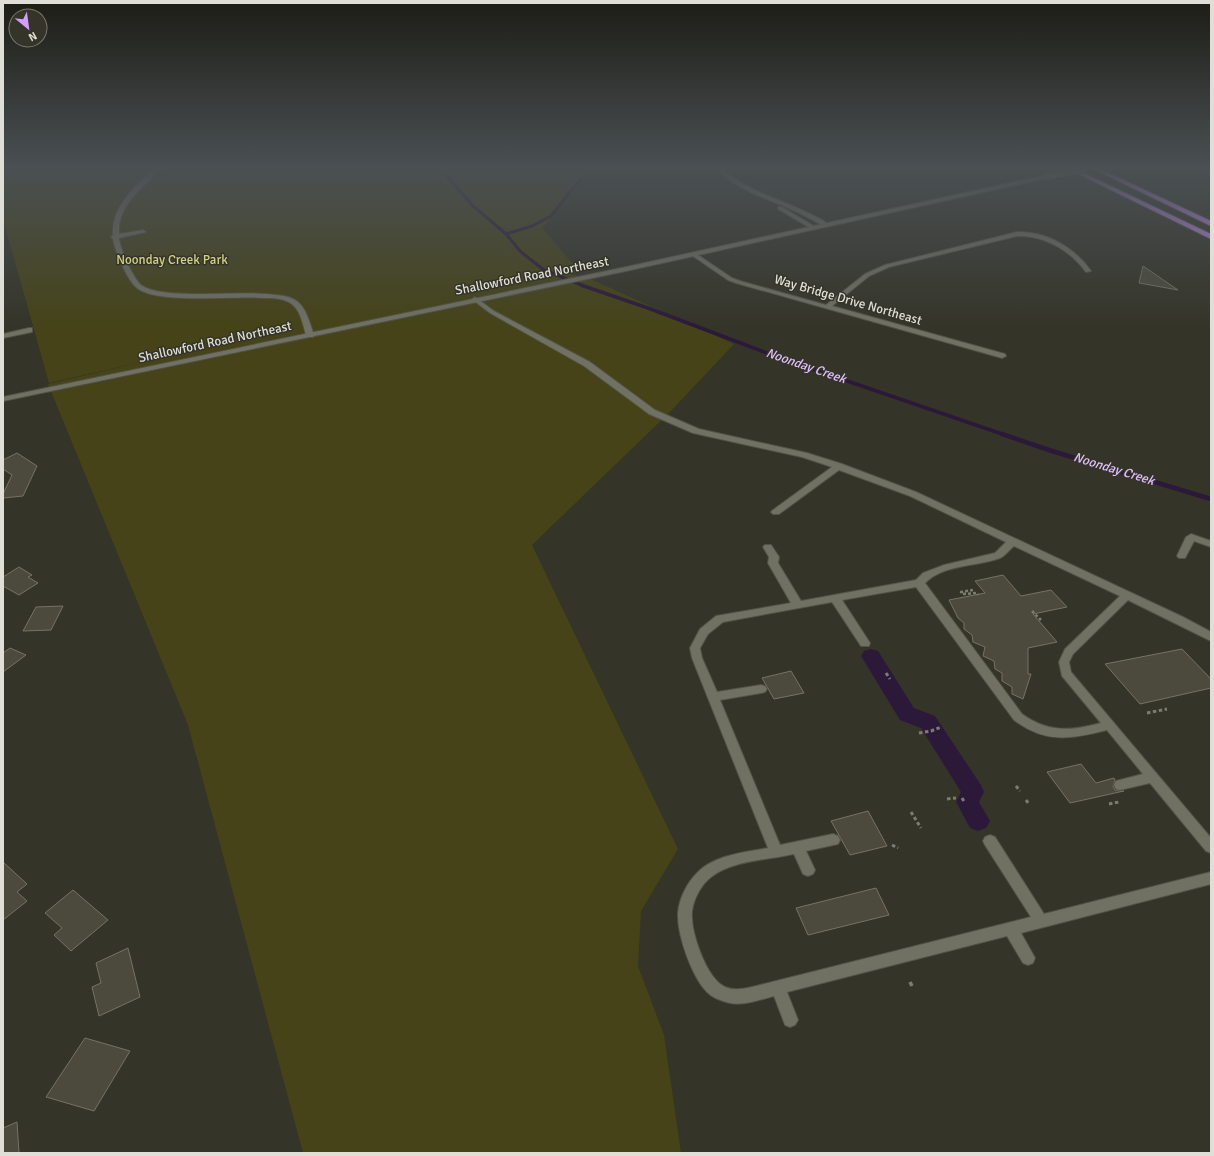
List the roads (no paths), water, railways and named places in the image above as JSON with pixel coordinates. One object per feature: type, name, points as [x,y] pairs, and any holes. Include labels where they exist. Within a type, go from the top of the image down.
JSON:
[{"type":"highway","points":[[1180,222],[1211,237]]},
{"type":"highway","points":[[1187,222],[1211,234]]},
{"type":"street","points":[[117,222],[114,237],[130,271],[138,284],[143,288],[175,294],[266,296],[290,300],[300,309],[310,335]]},
{"type":"street","points":[[804,222],[814,228]]},
{"type":"street","points":[[820,222],[826,225]]},
{"type":"street","name":"Shallowford Road Northeast","points":[[3,399],[840,222]]},
{"type":"street","points":[[114,237],[143,232]]},
{"type":"street","points":[[827,307],[867,275],[887,266],[1017,234],[1032,232],[1049,240],[1079,258],[1088,271]]},
{"type":"street","name":"Way Bridge Drive Northeast","points":[[693,254],[730,279],[738,282],[1002,356]]},
{"type":"street","points":[[475,299],[492,312],[588,364],[635,400],[659,415],[696,431],[804,455],[839,466],[913,494],[1211,637]]},
{"type":"street","points":[[3,336],[29,330]]},
{"type":"street","points":[[776,512],[839,466]]},
{"type":"street","points":[[1182,556],[1191,537],[1211,544]]},
{"type":"street","points":[[776,852],[697,658],[695,648],[704,632],[720,619],[919,583],[927,575],[947,567],[998,555],[1012,542]]},
{"type":"street","points":[[768,547],[774,557],[773,563],[798,605]]},
{"type":"street","points":[[919,583],[1018,717],[1025,723],[1054,733],[1070,734],[1110,725]]},
{"type":"street","points":[[1126,596],[1069,652],[1064,662],[1066,673],[1211,847]]},
{"type":"street","points":[[835,598],[865,643]]},
{"type":"street","points":[[714,697],[761,689]]},
{"type":"street","points":[[1120,785],[1153,777]]},
{"type":"street","points":[[833,840],[748,857],[706,873],[695,886],[688,900],[685,918],[696,957],[708,982],[719,992],[737,997],[778,988],[1211,878]]},
{"type":"street","points":[[990,841],[1041,921]]},
{"type":"street","points":[[797,847],[808,870]]},
{"type":"street","points":[[1011,929],[1028,958]]},
{"type":"street","points":[[778,988],[790,1020]]},
{"type":"waterway","name":"Noonday Creek","points":[[492,222],[506,234]]},
{"type":"waterway","points":[[506,234],[532,226],[540,222]]},
{"type":"waterway","name":"Noonday Creek","points":[[506,234],[521,252],[544,270],[584,286]]},
{"type":"waterway","name":"Noonday Creek","points":[[581,285],[648,308],[783,359],[1005,435]]},
{"type":"waterway","name":"Noonday Creek","points":[[1002,434],[1052,451],[1211,499]]},
{"type":"waterway","points":[[871,656],[907,714],[928,722],[973,792],[967,802],[978,821]]},
{"type":"park label","name":"Noonday Creek Park","points":[[172,260]]}]
